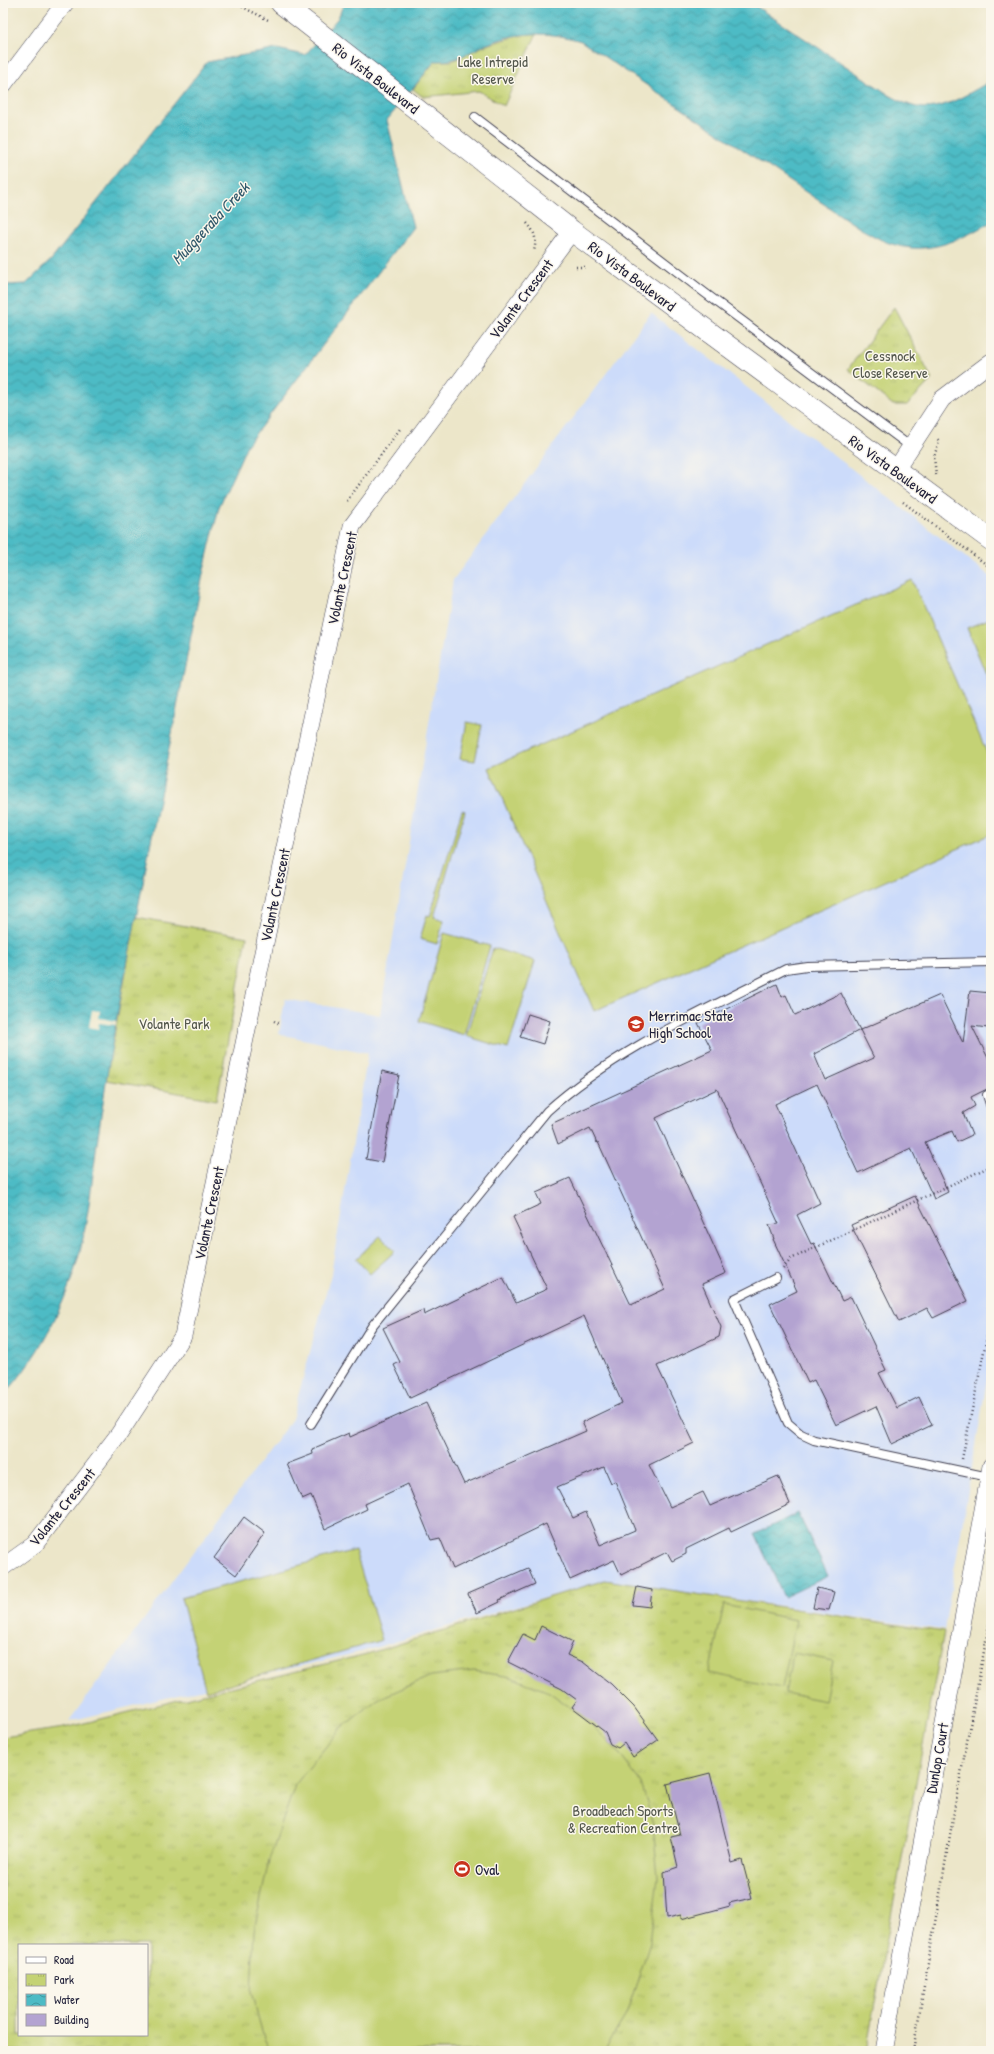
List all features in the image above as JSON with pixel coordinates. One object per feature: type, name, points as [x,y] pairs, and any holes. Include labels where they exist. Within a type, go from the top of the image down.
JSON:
[{"type":"street","points":[[3,85],[65,3]]},
{"type":"street","name":"Rio Vista Boulevard","points":[[280,3],[572,231],[895,471],[991,540]]},
{"type":"street","name":"Volante Crescent","points":[[3,1566],[35,1544],[119,1434],[183,1336],[352,526],[572,231]]},
{"type":"street","points":[[895,471],[942,399],[991,362]]},
{"type":"street","name":"Dunlop Court","points":[[884,2051],[990,1471]]},
{"type":"lane","name":"Rio Vista Boulevard","points":[[475,117],[705,293],[911,447]]},
{"type":"lane","points":[[311,1424],[372,1326],[547,1111],[572,1090],[672,1027],[786,969],[807,966],[991,962]]},
{"type":"lane","points":[[987,1095],[991,1106]]},
{"type":"lane","points":[[776,1278],[734,1298],[788,1423],[801,1434],[814,1440],[990,1471]]},
{"type":"path","points":[[235,3],[277,25]]},
{"type":"path","points":[[927,422],[939,441],[934,456],[934,468],[938,482]]},
{"type":"path","points":[[274,1021],[280,1024]]},
{"type":"path","points":[[776,1278],[791,1259],[991,1166]]},
{"type":"path","points":[[913,2051],[956,1800],[991,1614]]},
{"type":"shaded area","name":"Merrimac State High School","points":[[651,313],[991,577],[991,1357],[944,1630],[605,1580],[364,1651],[69,1721],[292,1419],[331,1274],[368,1053],[279,1034],[285,999],[380,1015],[453,580]]},
{"type":"green space","name":"Lake Intrepid Reserve","points":[[529,33],[537,33],[504,106],[479,91],[423,97],[413,89],[435,61],[452,61],[486,45]]},
{"type":"green space","name":"Cessnock Close Reserve","points":[[894,307],[932,379],[907,405],[893,405],[848,369]]},
{"type":"green space","points":[[912,580],[991,762],[991,834],[594,1011],[489,768]]},
{"type":"green space","points":[[991,618],[991,686],[967,628]]},
{"type":"green space","points":[[467,722],[482,725],[475,761],[460,759]]},
{"type":"green space","points":[[462,810],[465,811],[434,917],[444,920],[437,944],[420,939],[427,915],[430,916]]},
{"type":"green space","name":"Volante Park","points":[[136,917],[247,937],[217,1100],[106,1080]]},
{"type":"green space","points":[[444,933],[490,946],[464,1035],[419,1021]]},
{"type":"green space","points":[[493,948],[535,961],[508,1049],[466,1036]]},
{"type":"green space","points":[[380,1236],[395,1251],[370,1274],[356,1259]]},
{"type":"green space","points":[[355,1550],[382,1640],[206,1691],[181,1598]]},
{"type":"green space","name":"Broadbeach Sports & Recreation Centre","points":[[605,1580],[944,1632],[866,2051],[3,2051],[3,1737],[64,1728],[367,1654]]},
{"type":"green space","points":[[724,1605],[796,1620],[782,1688],[709,1673]]},
{"type":"green space","points":[[793,1653],[833,1661],[825,1701],[785,1693]]},
{"type":"green space","name":"Oval","points":[[474,1671],[511,1677],[549,1692],[585,1718],[618,1752],[641,1783],[653,1824],[658,1878],[650,1943],[626,2015],[604,2051],[270,2051],[264,2038],[251,1992],[254,1931],[269,1860],[295,1785],[339,1730],[378,1699],[431,1676]]},
{"type":"water","name":"Mudgeeraba Creek","points":[[344,3],[751,3],[891,96],[910,105],[921,108],[931,108],[942,105],[963,97],[991,81],[991,222],[956,240],[931,247],[905,247],[884,241],[861,229],[581,41],[557,35],[521,35],[497,40],[450,60],[435,61],[387,120],[413,227],[247,445],[219,507],[203,574],[116,1021],[108,1066],[88,1210],[79,1254],[73,1276],[64,1298],[43,1341],[31,1361],[3,1396],[3,285],[26,284],[52,259],[207,62],[277,49],[305,55],[338,18]]},
{"type":"water","points":[[798,1513],[828,1576],[784,1597],[755,1534]]},
{"type":"pier","points":[[92,1010],[100,1011],[99,1018],[116,1021],[116,1025],[99,1023],[98,1029],[89,1027]]},
{"type":"building","points":[[777,984],[782,997],[786,995],[795,1015],[841,993],[860,1030],[940,995],[963,1043],[970,991],[991,993],[988,1028],[972,1026],[991,1064],[991,1087],[971,1097],[975,1106],[963,1113],[972,1135],[957,1142],[952,1131],[925,1142],[948,1192],[934,1199],[911,1148],[858,1173],[817,1084],[775,1104],[820,1203],[797,1215],[811,1244],[814,1243],[842,1301],[851,1297],[886,1370],[879,1373],[897,1408],[919,1397],[932,1425],[892,1444],[876,1406],[836,1425],[814,1380],[808,1383],[770,1304],[797,1291],[773,1239],[769,1225],[779,1224],[717,1089],[656,1118],[726,1273],[702,1284],[721,1327],[719,1337],[657,1366],[694,1443],[649,1465],[670,1507],[703,1492],[710,1506],[778,1476],[790,1504],[731,1532],[729,1528],[686,1549],[686,1554],[672,1561],[667,1552],[621,1575],[614,1560],[570,1580],[546,1524],[453,1569],[440,1538],[431,1540],[408,1484],[365,1504],[367,1509],[325,1529],[311,1495],[302,1499],[287,1464],[313,1454],[312,1449],[349,1433],[350,1437],[426,1403],[464,1484],[586,1431],[582,1422],[622,1403],[584,1316],[410,1398],[394,1365],[400,1362],[383,1328],[423,1310],[424,1315],[503,1277],[516,1303],[547,1289],[513,1217],[541,1204],[536,1193],[570,1178],[631,1305],[665,1289],[598,1142],[597,1143],[590,1128],[558,1144],[551,1124],[712,1050],[698,1023]],"holes":[[[860,1030],[874,1058],[825,1080],[814,1054]],[[604,1467],[611,1483],[615,1481],[635,1530],[600,1545],[586,1512],[573,1518],[557,1487]]]},
{"type":"building","points":[[528,1014],[550,1021],[543,1044],[520,1037]]},
{"type":"building","points":[[382,1071],[399,1075],[382,1162],[366,1159]]},
{"type":"building","points":[[915,1196],[968,1301],[933,1318],[927,1308],[899,1322],[851,1225]]},
{"type":"building","points":[[244,1517],[265,1533],[236,1575],[214,1558]]},
{"type":"building","points":[[528,1568],[535,1584],[499,1600],[500,1602],[477,1613],[468,1594]]},
{"type":"building","points":[[637,1587],[652,1590],[650,1607],[633,1605]]},
{"type":"building","points":[[817,1588],[834,1592],[829,1610],[813,1608]]},
{"type":"building","points":[[541,1626],[573,1642],[567,1655],[583,1662],[611,1684],[634,1707],[658,1740],[633,1757],[624,1743],[618,1748],[610,1744],[605,1732],[572,1707],[577,1700],[562,1689],[508,1662],[523,1634],[535,1640]]},
{"type":"building","points":[[710,1773],[732,1863],[742,1860],[752,1898],[729,1903],[730,1906],[681,1919],[681,1915],[667,1918],[664,1872],[678,1867],[671,1837],[680,1835],[667,1784]]},
{"type":"place","name":"Merrimac State High School","points":[[636,1024]]},
{"type":"place","name":"Oval","points":[[462,1869]]}]
